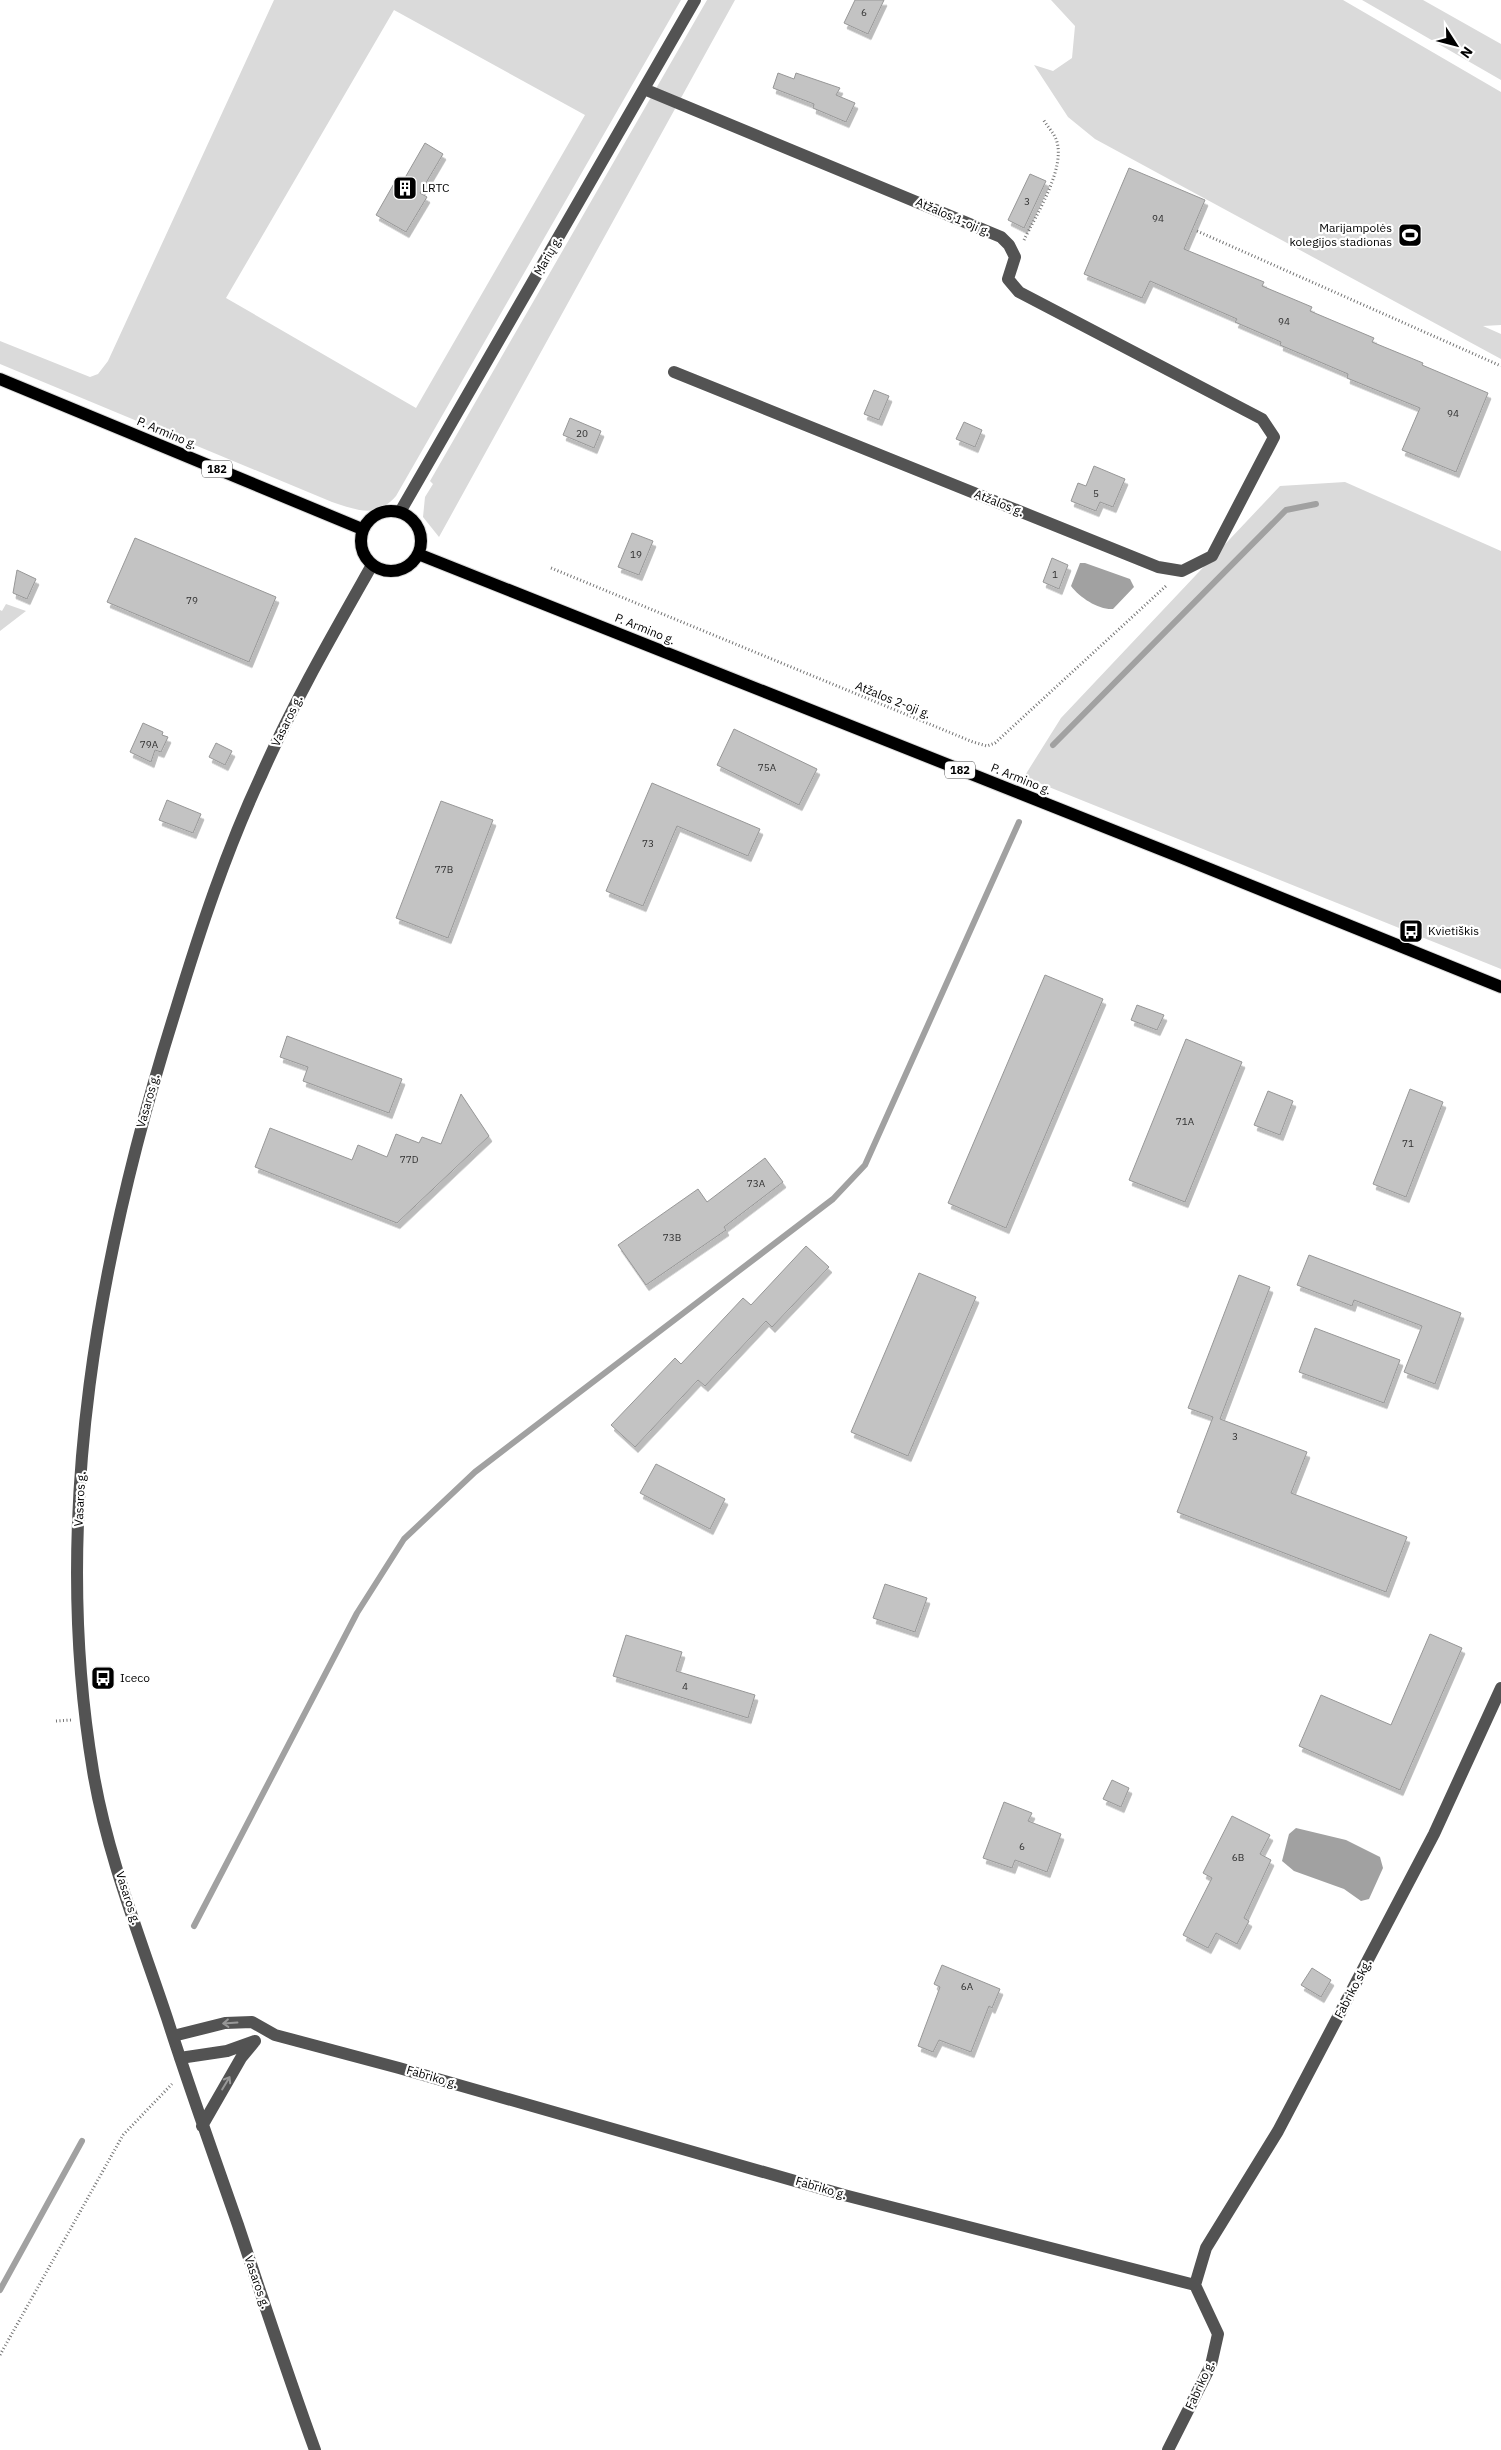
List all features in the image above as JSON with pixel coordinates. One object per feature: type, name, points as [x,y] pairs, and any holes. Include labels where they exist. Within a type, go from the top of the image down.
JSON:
[{"type":"main road","name":"P. Armino g.","points":[[0,379],[362,529]]},
{"type":"main road","points":[[391,510],[400,512],[413,520],[420,534],[421,544],[418,554],[412,563],[403,569],[381,570],[372,565],[361,549],[362,529],[374,515],[391,510]]},
{"type":"main road","name":"P. Armino g.","points":[[418,554],[1185,859],[1501,987]]},
{"type":"street","name":"Marių g.","points":[[400,512],[695,0]]},
{"type":"street","name":"Atžalos 1-oji g.","points":[[644,89],[1001,237],[1009,245],[1015,257]]},
{"type":"street","points":[[1015,257],[1008,279],[1019,292],[1262,419],[1274,438],[1212,556],[1182,571]]},
{"type":"street","name":"Atžalos g.","points":[[674,372],[1158,567],[1182,571]]},
{"type":"street","name":"Vasaros g.","points":[[315,2450],[202,2126],[109,1840],[94,1778],[85,1720],[79,1671],[76,1581],[79,1489],[89,1392],[102,1298],[138,1137],[201,927],[259,778],[307,681],[372,565]]},
{"type":"street","name":"Fabriko skg.","points":[[1195,2285],[1206,2248],[1278,2131],[1434,1834],[1501,1688]]},
{"type":"street","name":"Fabriko g.","points":[[172,2036],[225,2023],[252,2022],[275,2035],[399,2068],[844,2195],[1195,2285],[1218,2334],[1211,2365],[1168,2450]]},
{"type":"street","points":[[180,2058],[227,2051],[275,2035]]},
{"type":"street","points":[[202,2126],[241,2058],[255,2042]]},
{"type":"path","points":[[1015,257],[1055,176],[1058,147],[1056,138],[1043,119]]},
{"type":"path","points":[[1197,230],[1501,366]]},
{"type":"path","name":"Atžalos 2-oji g.","points":[[551,568],[779,663],[973,742],[988,746],[995,743],[1182,571]]},
{"type":"path","points":[[0,2355],[123,2134],[185,2072]]},
{"type":"shaded area","points":[[274,0],[681,0],[396,496],[389,503],[381,508],[366,511],[332,502],[0,364],[0,341],[90,377],[98,374],[108,361]],"holes":[[[394,10],[585,115],[416,408],[226,298]]]},
{"type":"shaded area","points":[[707,0],[735,0],[439,537],[423,517],[425,497],[433,484],[430,481]]},
{"type":"shaded area","name":"Marijampolės kolegijos stadionas","points":[[1051,0],[1343,0],[1501,92],[1501,325],[1483,326],[1501,334],[1501,359],[1095,139],[1068,117],[1034,65],[1053,71],[1072,58],[1075,26]]},
{"type":"shaded area","points":[[1362,0],[1423,0],[1501,44],[1501,80]]},
{"type":"shaded area","points":[[1345,482],[1501,551],[1501,969],[1024,777],[1061,718],[1280,486]]},
{"type":"shaded area","points":[[1080,563],[1085,563],[1130,579],[1134,587],[1113,609],[1102,608],[1085,599],[1071,586]]},
{"type":"shaded area","points":[[6,604],[26,611],[0,631],[0,610],[2,611]]},
{"type":"shaded area","points":[[1296,1828],[1346,1840],[1380,1857],[1383,1868],[1369,1899],[1361,1901],[1344,1889],[1294,1871],[1282,1861],[1289,1834]]},
{"type":"building","points":[[855,0],[884,0],[868,34],[844,23]]},
{"type":"building","points":[[778,73],[794,79],[796,73],[840,88],[836,95],[855,103],[846,122],[813,108],[814,104],[773,88]]},
{"type":"building","name":"LRTC","points":[[425,143],[443,154],[420,193],[427,197],[406,232],[376,215],[396,180],[402,183]]},
{"type":"building","points":[[1129,168],[1205,200],[1184,249],[1264,282],[1262,286],[1312,307],[1310,311],[1374,338],[1372,342],[1488,393],[1456,472],[1402,450],[1420,408],[1347,378],[1348,374],[1280,345],[1281,342],[1235,322],[1237,319],[1150,281],[1142,298],[1084,274]]},
{"type":"building","points":[[1030,174],[1046,181],[1024,228],[1008,220]]},
{"type":"building","points":[[874,390],[889,396],[879,420],[864,414]]},
{"type":"building","points":[[570,418],[601,431],[594,448],[563,435]]},
{"type":"building","points":[[964,422],[982,430],[975,447],[956,439]]},
{"type":"building","points":[[1094,466],[1125,479],[1113,507],[1100,502],[1096,511],[1071,501],[1078,483],[1086,486]]},
{"type":"building","points":[[632,533],[653,541],[639,575],[618,567]]},
{"type":"building","points":[[135,538],[276,597],[249,662],[107,602]]},
{"type":"building","points":[[1052,558],[1068,565],[1059,589],[1043,582]]},
{"type":"building","points":[[17,570],[36,579],[27,599],[13,593]]},
{"type":"building","points":[[143,723],[163,732],[162,735],[168,737],[161,752],[155,750],[151,762],[130,752]]},
{"type":"building","points":[[734,729],[817,769],[799,805],[717,765]]},
{"type":"building","points":[[216,743],[232,751],[225,765],[209,757]]},
{"type":"building","points":[[652,783],[760,829],[748,856],[677,826],[643,906],[606,891]]},
{"type":"building","points":[[167,800],[201,814],[193,833],[159,820]]},
{"type":"building","points":[[441,801],[493,820],[448,938],[396,918]]},
{"type":"building","points":[[1045,975],[1103,999],[1006,1228],[948,1203]]},
{"type":"building","points":[[1137,1005],[1164,1015],[1157,1030],[1131,1020]]},
{"type":"building","points":[[287,1036],[402,1079],[389,1113],[303,1081],[308,1067],[280,1057]]},
{"type":"building","points":[[1186,1039],[1242,1062],[1185,1202],[1129,1180]]},
{"type":"building","points":[[1410,1089],[1443,1102],[1406,1197],[1373,1184]]},
{"type":"building","points":[[1268,1091],[1293,1101],[1280,1135],[1254,1125]]},
{"type":"building","points":[[461,1094],[489,1136],[397,1223],[255,1167],[270,1128],[352,1160],[358,1145],[387,1157],[396,1134],[419,1143],[422,1137],[441,1144]]},
{"type":"building","points":[[765,1158],[783,1182],[724,1227],[726,1230],[646,1285],[618,1245],[698,1189],[707,1202]]},
{"type":"building","points":[[806,1246],[829,1267],[772,1327],[766,1321],[705,1386],[698,1380],[635,1447],[611,1425],[675,1358],[681,1364],[743,1298],[751,1305]]},
{"type":"building","points":[[1309,1255],[1461,1313],[1435,1384],[1404,1372],[1422,1326],[1354,1300],[1352,1306],[1297,1285]]},
{"type":"building","points":[[919,1273],[976,1297],[908,1456],[851,1432]]},
{"type":"building","points":[[1239,1275],[1270,1287],[1220,1419],[1307,1452],[1291,1493],[1407,1537],[1386,1592],[1177,1512],[1213,1417],[1188,1408]]},
{"type":"building","points":[[1315,1328],[1400,1360],[1384,1403],[1299,1372]]},
{"type":"building","points":[[656,1464],[725,1499],[710,1529],[640,1493]]},
{"type":"building","points":[[885,1584],[927,1598],[915,1632],[873,1618]]},
{"type":"building","points":[[1430,1634],[1462,1648],[1400,1790],[1299,1746],[1321,1695],[1391,1725]]},
{"type":"building","points":[[626,1635],[682,1652],[676,1671],[755,1695],[748,1718],[613,1676]]},
{"type":"building","points":[[1112,1780],[1129,1788],[1121,1807],[1103,1799]]},
{"type":"building","points":[[1004,1802],[1032,1813],[1028,1821],[1061,1834],[1047,1872],[1015,1860],[1012,1868],[983,1858]]},
{"type":"building","points":[[1232,1816],[1270,1835],[1260,1854],[1271,1860],[1244,1918],[1249,1921],[1237,1944],[1216,1933],[1208,1948],[1183,1935],[1212,1878],[1203,1873]]},
{"type":"building","points":[[942,1965],[1000,1989],[992,2008],[989,2006],[971,2052],[939,2040],[933,2052],[918,2046],[940,1987],[934,1984]]},
{"type":"building","points":[[1312,1968],[1331,1980],[1321,1997],[1301,1985]]},
{"type":"waterway","points":[[1053,745],[1286,510],[1316,504]]},
{"type":"waterway","points":[[194,1926],[357,1613],[404,1539],[475,1472],[833,1199],[865,1165],[1019,822]]},
{"type":"waterway","points":[[0,2290],[82,2141]]},
{"type":"place","name":"LRTC","points":[[405,188]]},
{"type":"place","name":"Marijampolės kolegijos stadionas","points":[[1410,235]]},
{"type":"place","name":"Kvietiškis","points":[[1411,931]]},
{"type":"place","name":"Iceco","points":[[103,1678]]}]
